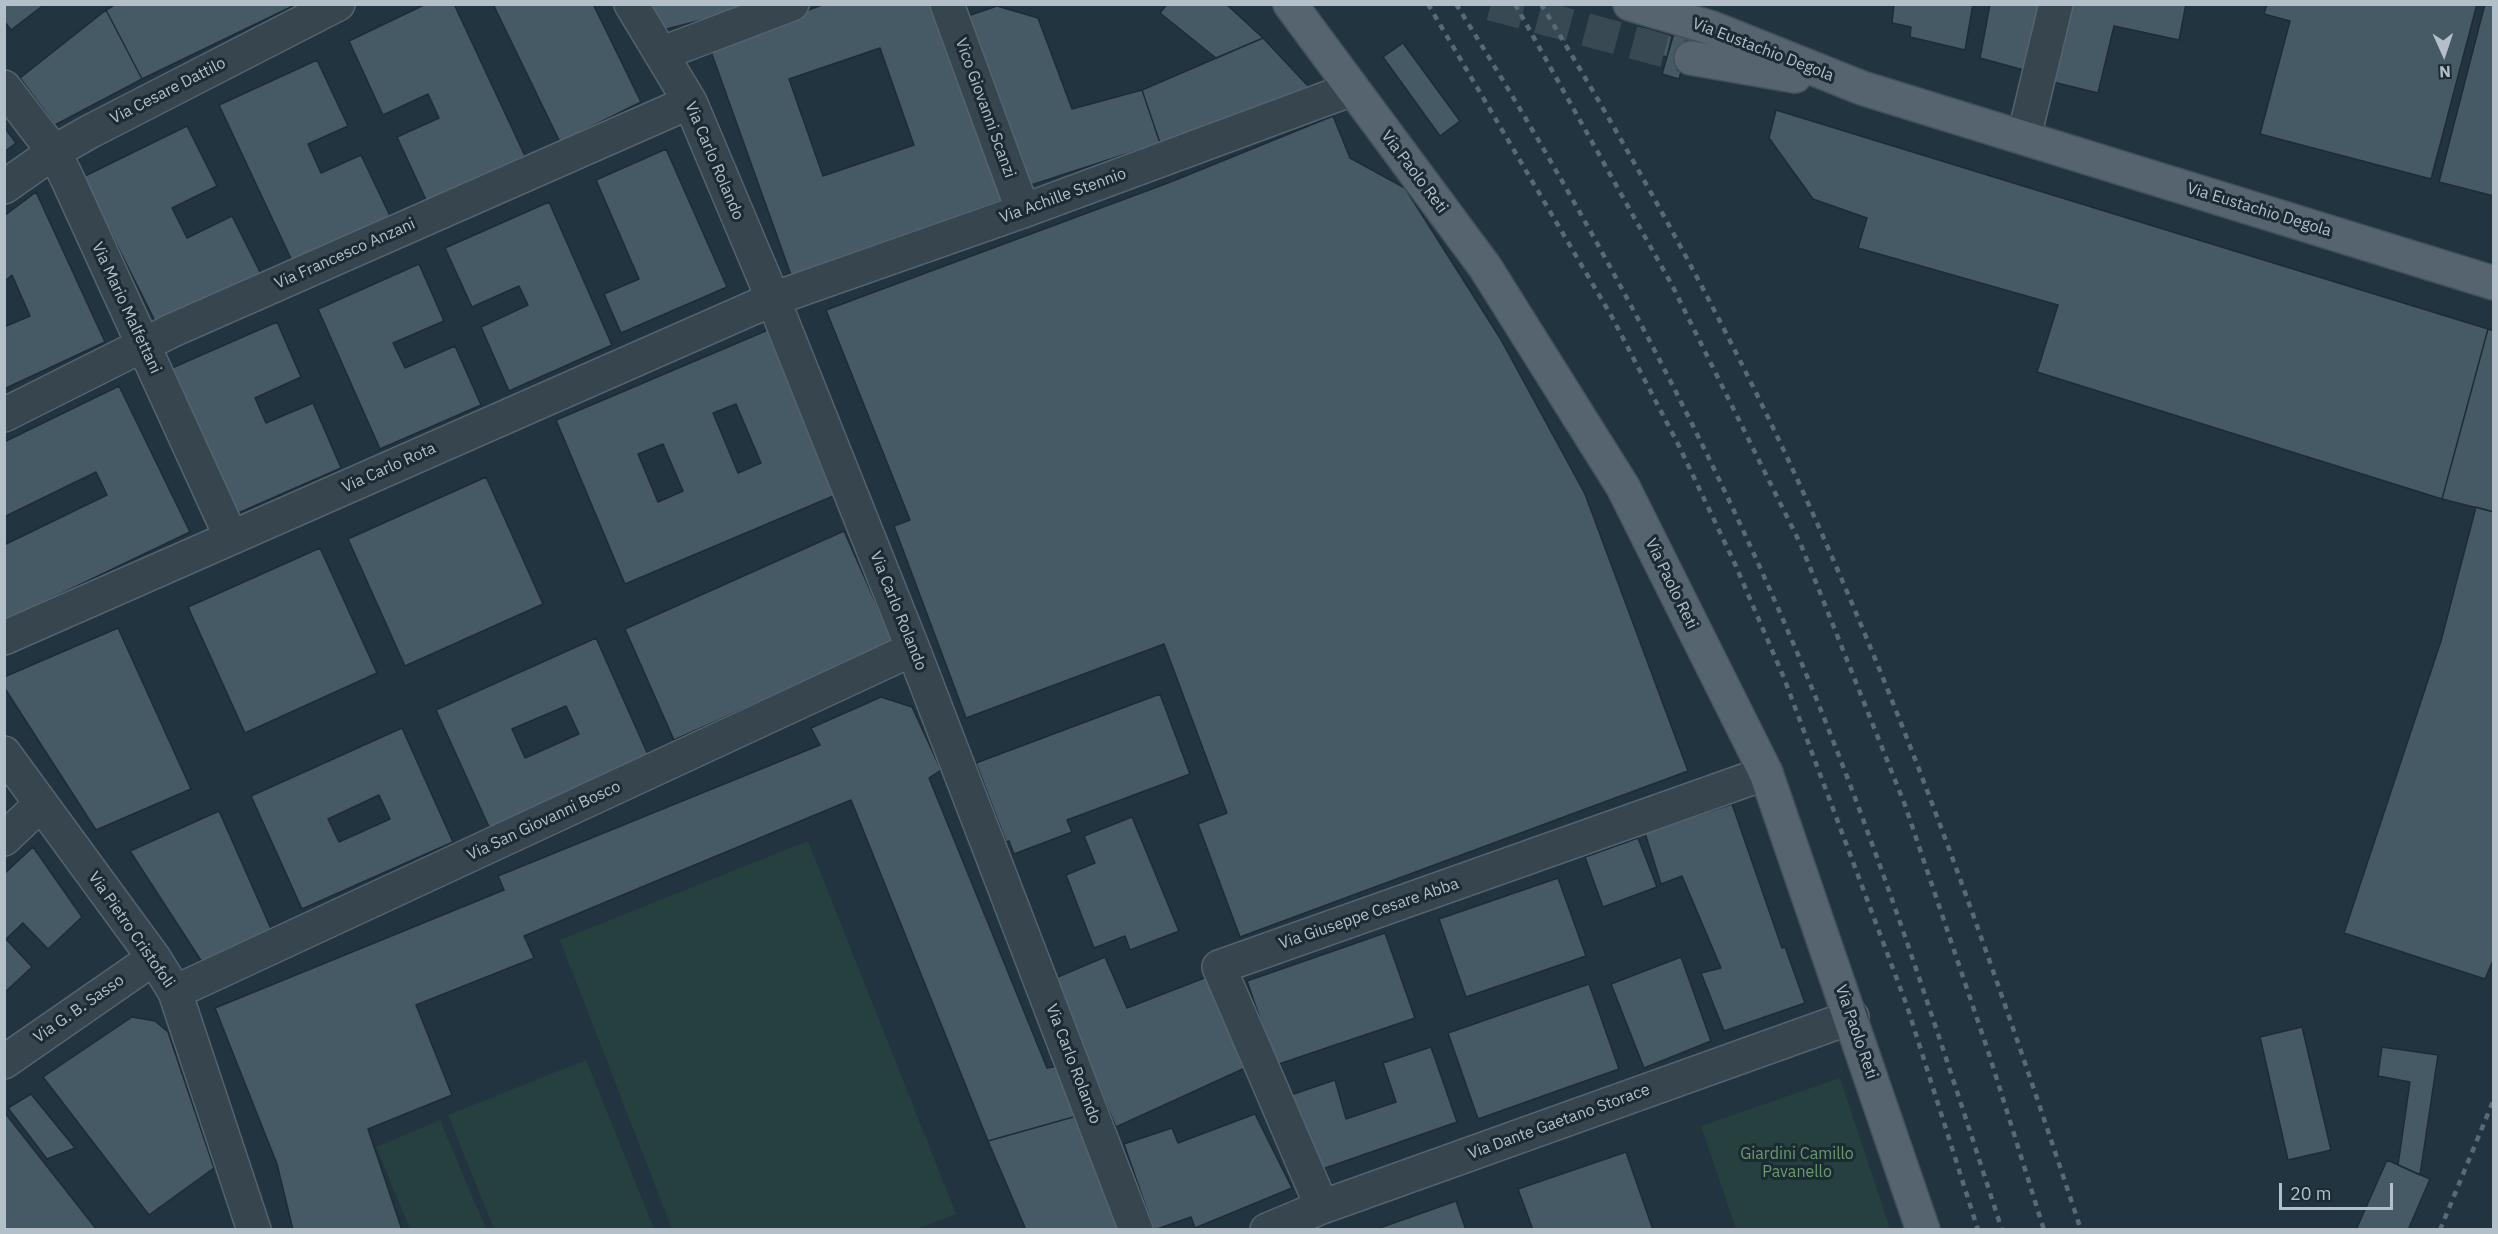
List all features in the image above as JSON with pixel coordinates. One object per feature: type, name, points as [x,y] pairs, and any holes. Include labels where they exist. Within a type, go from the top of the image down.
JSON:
[{"type":"main road","name":"Via Paolo Reti","points":[[1290,4],[1485,267],[1623,487],[1766,773],[1852,1017],[1923,1230]]},
{"type":"main road","name":"Via Eustachio Degola","points":[[1630,4],[1712,28],[1862,88],[2493,283]]},
{"type":"main road","name":"Via Eustachio Degola","points":[[1691,58],[1862,88]]},
{"type":"street","name":"Via Cesare Dattilo","points":[[4,188],[54,152],[338,4]]},
{"type":"street","name":"Via Carlo Rolando","points":[[631,4],[663,53],[690,102],[773,299],[913,649],[1136,1230]]},
{"type":"street","points":[[663,53],[792,4]]},
{"type":"street","name":"Vico Giovanni Scanzi","points":[[947,4],[1023,211]]},
{"type":"street","points":[[2024,137],[2056,4]]},
{"type":"street","name":"Via Mario Malfettani","points":[[4,87],[54,152],[231,537]]},
{"type":"street","name":"Via Achille Stennio","points":[[773,299],[1023,211],[1352,89]]},
{"type":"street","name":"Via Francesco Anzani","points":[[4,415],[173,330],[690,102]]},
{"type":"street","name":"Via Carlo Rota","points":[[4,638],[773,299]]},
{"type":"street","name":"Via San Giovanni Bosco","points":[[175,992],[913,649]]},
{"type":"street","name":"Via Pietro Cristofoli","points":[[4,753],[154,958],[175,992],[254,1230]]},
{"type":"street","name":"Via Giuseppe Cesare Abba","points":[[1322,1207],[1219,967],[1766,773]]},
{"type":"street","points":[[4,839],[40,805]]},
{"type":"street","name":"Via G. B. Sasso","points":[[4,1062],[154,958]]},
{"type":"street","name":"Via Dante Gaetano Storace","points":[[1268,1230],[1322,1207],[1852,1017]]},
{"type":"green space","points":[[808,841],[956,1214],[916,1229],[672,1229],[560,940]]},
{"type":"green space","points":[[586,1060],[654,1229],[494,1229],[448,1115]]},
{"type":"green space","name":"Giardini Camillo Pavanello","points":[[1840,1078],[1890,1229],[1736,1229],[1701,1126]]},
{"type":"green space","points":[[440,1120],[486,1229],[410,1229],[376,1147]]},
{"type":"building","points":[[4,4],[45,4],[11,30],[4,21]]},
{"type":"building","points":[[116,4],[297,4],[142,79],[106,10]]},
{"type":"building","points":[[426,4],[454,4],[525,156],[427,202],[397,137],[439,118],[428,94],[383,115],[349,41]]},
{"type":"building","points":[[493,4],[593,4],[641,102],[560,142]]},
{"type":"building","points":[[644,4],[764,4],[659,31]]},
{"type":"building","points":[[825,4],[938,4],[1008,198],[791,275],[709,46]],"holes":[[[880,48],[914,145],[823,176],[789,79]]]},
{"type":"building","points":[[1167,4],[1226,4],[1263,38],[1216,58],[1160,13]]},
{"type":"building","points":[[1894,4],[1973,4],[1965,50],[1910,37],[1911,27],[1892,23]]},
{"type":"building","points":[[1990,4],[2044,4],[2031,72],[1980,58]]},
{"type":"building","points":[[2066,4],[2186,4],[2179,40],[2114,26],[2098,93],[2049,81]]},
{"type":"building","points":[[2267,4],[2477,4],[2431,179],[2260,134],[2290,21],[2264,14]]},
{"type":"building","points":[[2485,4],[2494,4],[2494,196],[2439,182]]},
{"type":"building","points":[[997,6],[1038,18],[1072,109],[1142,90],[1160,143],[1022,188],[962,18]]},
{"type":"building","points":[[106,10],[142,79],[55,125],[20,78]]},
{"type":"building","points":[[1644,27],[1672,36],[1667,57],[1637,49]]},
{"type":"building","points":[[1674,33],[1690,39],[1679,79],[1662,74]]},
{"type":"building","points":[[1263,38],[1309,87],[1160,143],[1142,90]]},
{"type":"building","points":[[1403,43],[1460,121],[1440,136],[1383,57]]},
{"type":"building","points":[[317,60],[348,126],[308,144],[321,173],[361,155],[392,220],[294,265],[219,105]]},
{"type":"building","points":[[1776,110],[2488,329],[2442,499],[2037,372],[2058,305],[1858,248],[1867,218],[1813,199],[1769,138]]},
{"type":"building","points":[[1333,116],[1350,158],[1405,188],[1500,338],[1585,494],[1688,771],[1240,937],[1198,824],[1227,813],[1164,644],[966,718],[894,526],[910,520],[826,310],[1168,183]]},
{"type":"building","points":[[187,126],[217,186],[172,208],[187,238],[232,216],[261,274],[157,325],[83,177]]},
{"type":"building","points":[[4,127],[16,143],[4,152]]},
{"type":"building","points":[[666,149],[727,287],[621,333],[604,294],[639,279],[596,180]]},
{"type":"building","points":[[36,192],[105,342],[4,389],[4,327],[30,316],[12,275],[4,282],[4,216]]},
{"type":"building","points":[[549,202],[612,345],[509,391],[481,327],[528,305],[519,286],[472,307],[445,248]]},
{"type":"building","points":[[419,264],[444,321],[393,343],[405,368],[455,346],[481,405],[380,449],[318,309]]},
{"type":"building","points":[[277,322],[301,377],[255,398],[266,423],[313,403],[341,468],[236,514],[172,368]]},
{"type":"building","points":[[2488,329],[2494,331],[2494,512],[2442,499]]},
{"type":"building","points":[[768,330],[838,494],[625,584],[556,420]],"holes":[[[736,404],[761,463],[738,473],[713,413]],[[663,444],[683,491],[658,502],[638,454]]]},
{"type":"building","points":[[119,386],[190,532],[4,621],[4,545],[107,495],[96,472],[4,517],[4,442]]},
{"type":"building","points":[[486,477],[543,604],[405,666],[348,539]]},
{"type":"building","points":[[2476,507],[2494,512],[2494,958],[2485,979],[2344,933],[2441,641]]},
{"type":"building","points":[[844,531],[893,642],[674,740],[625,629]]},
{"type":"building","points":[[320,548],[377,673],[245,733],[188,607]]},
{"type":"building","points":[[118,628],[191,789],[96,830],[4,687],[4,677]]},
{"type":"building","points":[[596,638],[649,757],[490,829],[436,710]],"holes":[[[566,706],[579,734],[525,758],[512,729]]]},
{"type":"building","points":[[1160,694],[1190,774],[1067,820],[1072,832],[1014,854],[1009,841],[1006,842],[976,763]]},
{"type":"building","points":[[881,697],[912,707],[941,770],[929,778],[1047,1068],[1058,1066],[1077,1116],[988,1141],[851,800],[524,936],[534,958],[416,1005],[452,1095],[368,1129],[402,1230],[293,1230],[277,1164],[215,1008],[504,890],[498,876],[820,745],[811,728]]},
{"type":"building","points":[[402,728],[453,842],[302,909],[251,796]],"holes":[[[379,795],[390,819],[339,842],[328,819]]]},
{"type":"building","points":[[1732,804],[1782,948],[1785,947],[1805,1003],[1724,1031],[1701,973],[1721,968],[1682,876],[1661,884],[1645,833]]},
{"type":"building","points":[[219,811],[272,931],[202,962],[130,851]]},
{"type":"building","points":[[1132,817],[1179,931],[1130,950],[1125,936],[1094,948],[1066,875],[1095,863],[1084,836]]},
{"type":"building","points":[[1638,838],[1657,887],[1603,907],[1585,857]]},
{"type":"building","points":[[33,847],[82,917],[48,949],[23,923],[6,939],[32,967],[4,993],[4,874]]},
{"type":"building","points":[[1558,878],[1586,956],[1466,997],[1439,919]]},
{"type":"building","points":[[1385,933],[1415,1018],[1276,1065],[1247,981]]},
{"type":"building","points":[[1105,957],[1127,1008],[1207,977],[1245,1068],[1116,1127],[1053,979]]},
{"type":"building","points":[[1681,957],[1711,1041],[1644,1068],[1611,984]]},
{"type":"building","points":[[1589,984],[1619,1069],[1478,1119],[1448,1033]]},
{"type":"building","points":[[132,1017],[155,1021],[168,1032],[214,1168],[149,1215],[43,1077]]},
{"type":"building","points":[[2302,1027],[2331,1150],[2288,1160],[2260,1037]]},
{"type":"building","points":[[1431,1047],[1457,1122],[1314,1172],[1288,1096],[1335,1080],[1346,1119],[1396,1102],[1383,1063]]},
{"type":"building","points":[[2382,1047],[2438,1055],[2420,1175],[2398,1165],[2410,1082],[2378,1076]]},
{"type":"building","points":[[31,1094],[75,1148],[47,1159],[8,1108]]},
{"type":"building","points":[[5,1113],[97,1230],[4,1230]]},
{"type":"building","points":[[1255,1114],[1292,1188],[1195,1228],[1191,1217],[1154,1230],[1124,1144],[1172,1128],[1178,1143]]},
{"type":"building","points":[[1077,1116],[1123,1230],[1026,1230],[988,1141]]},
{"type":"building","points":[[1626,1152],[1653,1230],[1533,1230],[1518,1189]]},
{"type":"building","points":[[2387,1160],[2430,1179],[2408,1230],[2356,1230]]},
{"type":"building","points":[[1456,1201],[1466,1230],[1374,1230]]},
{"type":"tunnel","points":[[1491,4],[1691,58]]},
{"type":"railway","points":[[1428,4],[1612,317],[1679,446],[1735,564],[1784,678],[1907,1006],[1978,1230]]},
{"type":"railway","points":[[1456,4],[1554,168],[1647,335],[1732,506],[1772,593],[1836,748],[1887,885],[2002,1230]]},
{"type":"railway","points":[[1515,4],[1673,287],[1801,545],[1905,805],[1989,1054],[2044,1230]]},
{"type":"railway","points":[[1541,4],[1656,201],[1692,268],[1761,403],[1825,541],[1896,710],[1961,882],[2081,1230]]},
{"type":"railway","points":[[2440,1230],[2494,1099]]}]
